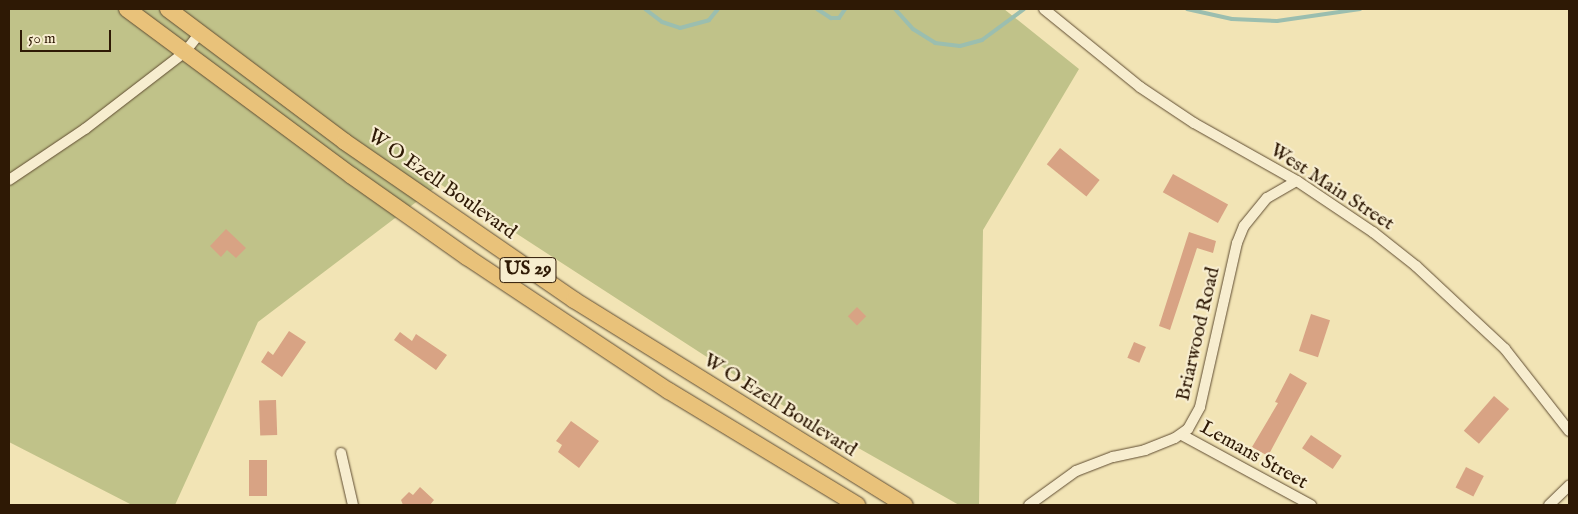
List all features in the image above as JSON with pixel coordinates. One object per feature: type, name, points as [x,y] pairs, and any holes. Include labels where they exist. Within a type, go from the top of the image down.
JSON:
[{"type":"main road","name":"US 29","points":[[128,9],[360,182],[584,336],[857,505]]},
{"type":"main road","name":"W O Ezell Boulevard","points":[[168,9],[374,162],[574,300],[787,435],[905,505]]},
{"type":"main road","points":[[360,182],[374,162]]},
{"type":"main road","points":[[778,457],[787,435]]},
{"type":"street","name":"West Main Street","points":[[1046,11],[1113,68],[1166,105],[1297,181],[1373,232],[1454,300],[1505,349],[1569,431]]},
{"type":"street","points":[[9,180],[61,147],[185,52],[200,33]]},
{"type":"street","name":"Briarwood Road","points":[[1028,505],[1076,471],[1113,457],[1145,450],[1182,435],[1198,415],[1237,243],[1244,226],[1267,198],[1297,181]]},
{"type":"street","name":"Lemans Street","points":[[1182,435],[1310,505]]},
{"type":"street","points":[[341,453],[353,505]]},
{"type":"street","points":[[1549,505],[1569,486]]},
{"type":"green space","points":[[9,9],[1004,9],[1079,69],[983,230],[979,505],[959,505],[770,398],[440,184],[258,322],[175,505],[132,505],[9,442]]},
{"type":"building","points":[[1060,148],[1100,180],[1086,196],[1047,164]]},
{"type":"building","points":[[1173,174],[1228,205],[1218,223],[1163,192]]},
{"type":"building","points":[[226,229],[246,248],[236,258],[227,250],[221,257],[210,246]]},
{"type":"building","points":[[1189,232],[1216,241],[1213,253],[1197,248],[1170,330],[1159,326]]},
{"type":"building","points":[[857,307],[866,316],[857,325],[848,316]]},
{"type":"building","points":[[1311,314],[1330,320],[1318,357],[1299,351]]},
{"type":"building","points":[[289,331],[306,342],[282,377],[261,362],[268,351],[273,355]]},
{"type":"building","points":[[400,332],[412,341],[416,334],[447,355],[436,370],[394,340]]},
{"type":"building","points":[[1134,342],[1146,347],[1139,363],[1127,358]]},
{"type":"building","points":[[1290,373],[1307,383],[1268,456],[1252,447],[1278,403],[1275,402]]},
{"type":"building","points":[[1494,396],[1509,409],[1479,444],[1464,431]]},
{"type":"building","points":[[276,400],[277,435],[260,436],[259,401]]},
{"type":"building","points":[[571,421],[599,441],[579,468],[558,452],[562,445],[556,441]]},
{"type":"building","points":[[1311,435],[1342,456],[1333,469],[1302,448]]},
{"type":"building","points":[[249,460],[267,460],[267,496],[249,496]]},
{"type":"building","points":[[1466,467],[1484,476],[1473,497],[1456,487]]},
{"type":"building","points":[[420,487],[434,500],[430,505],[403,505],[401,500],[409,492],[413,495]]},
{"type":"waterway","points":[[645,9],[662,22],[680,28],[709,20],[718,9]]},
{"type":"waterway","points":[[817,9],[831,18],[839,18],[845,9]]},
{"type":"waterway","points":[[895,9],[913,29],[935,43],[960,46],[982,40],[1024,9]]},
{"type":"waterway","points":[[1187,9],[1232,19],[1277,21],[1360,9]]}]
